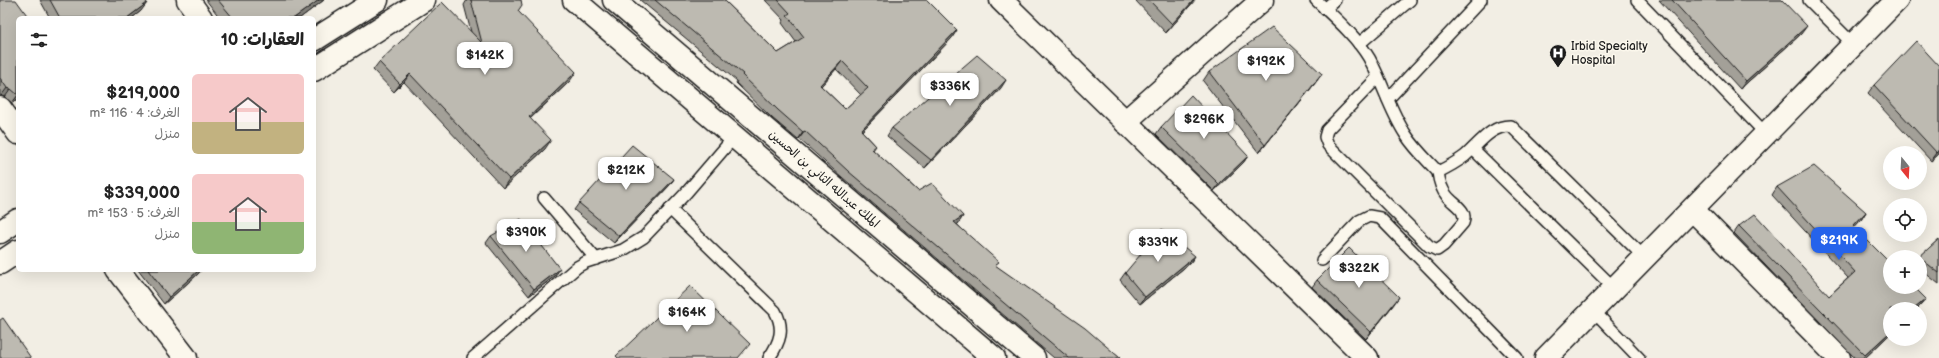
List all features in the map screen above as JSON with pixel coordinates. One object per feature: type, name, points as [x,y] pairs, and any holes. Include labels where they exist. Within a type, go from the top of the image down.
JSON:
[{"type":"street","points":[[188,0],[200,16]]},
{"type":"street","points":[[316,39],[378,0]]},
{"type":"street","points":[[316,69],[424,0]]},
{"type":"street","name":"الملك عبدالله الثاني بن الحسين","points":[[574,0],[994,358]]},
{"type":"street","name":"الملك عبدالله الثاني بن الحسين","points":[[614,0],[1034,358]]},
{"type":"street","points":[[1001,0],[1366,358]]},
{"type":"street","points":[[1125,122],[1262,0]]},
{"type":"street","points":[[1546,358],[1693,210],[1897,0]]},
{"type":"street","points":[[0,108],[16,129]]},
{"type":"street","points":[[1693,210],[1839,358]]},
{"type":"street","points":[[0,232],[16,221]]},
{"type":"street","points":[[0,263],[16,252]]},
{"type":"street","points":[[120,272],[186,358]]},
{"type":"lane","points":[[1316,0],[1359,44],[1369,58],[1406,135],[1417,151],[1438,172],[1442,189],[1462,210],[1464,219],[1463,224],[1444,245],[1437,250],[1429,246],[1328,144],[1325,137],[1327,130],[1378,77]]},
{"type":"lane","points":[[1325,9],[1335,0]]},
{"type":"lane","points":[[1359,44],[1410,0]]},
{"type":"lane","points":[[1388,99],[1481,0]]},
{"type":"lane","points":[[1637,0],[1766,134]]},
{"type":"lane","points":[[1809,0],[1854,45]]},
{"type":"lane","points":[[1438,172],[1458,161],[1493,130],[1500,127],[1511,126],[1645,258]]},
{"type":"lane","points":[[473,358],[569,273],[586,262],[634,244],[644,237],[735,136]]},
{"type":"lane","points":[[1473,149],[1615,289]]},
{"type":"lane","points":[[544,198],[596,258]]},
{"type":"lane","points":[[670,209],[775,311],[780,321],[782,332],[778,344],[769,358]]},
{"type":"lane","points":[[1322,260],[1359,221],[1369,216],[1380,218],[1517,358]]},
{"type":"lane","points":[[1593,310],[1639,358]]},
{"type":"building","points":[[0,0],[16,0],[28,16],[16,16],[16,93],[7,88],[0,78]]},
{"type":"building","points":[[50,0],[145,0],[147,3],[130,16],[59,16]]},
{"type":"building","points":[[218,0],[319,0],[297,16],[231,16]]},
{"type":"building","points":[[471,0],[521,0],[522,5],[518,11],[576,72],[529,117],[551,140],[509,179],[410,74],[400,84],[379,62],[442,2],[482,43]]},
{"type":"building","points":[[655,0],[724,0],[778,53],[804,37],[787,15],[790,13],[778,0],[927,0],[957,30],[861,130],[876,146],[872,149],[918,191],[932,183],[963,216],[954,222],[999,262],[995,265],[1085,328],[1120,358],[1069,358],[848,171],[805,131],[803,132],[778,110],[742,75],[743,74]],"holes":[[[842,61],[868,88],[845,109],[820,85]]]},
{"type":"building","points":[[1149,0],[1194,0],[1172,24]]},
{"type":"building","points":[[1672,0],[1782,0],[1807,26],[1746,81]]},
{"type":"building","points":[[1272,27],[1322,74],[1265,145],[1209,72]]},
{"type":"building","points":[[1916,41],[1939,66],[1939,151],[1937,153],[1874,85]]},
{"type":"building","points":[[977,55],[1006,80],[931,160],[892,128]]},
{"type":"building","points":[[1191,95],[1248,156],[1219,184],[1161,127]]},
{"type":"building","points":[[632,145],[674,179],[619,236],[579,203]]},
{"type":"building","points":[[1814,166],[1866,212],[1853,226],[1883,256],[1883,294],[1921,294],[1926,299],[1922,302],[1883,302],[1883,338],[1865,355],[1739,226],[1755,214],[1829,296],[1855,272],[1777,187]]},
{"type":"building","points":[[521,219],[560,269],[534,289],[491,236]]},
{"type":"building","points":[[1162,229],[1195,256],[1145,297],[1125,273]]},
{"type":"building","points":[[1939,239],[1939,273],[1927,263],[1927,250]]},
{"type":"building","points":[[1349,248],[1399,297],[1371,332],[1317,280]]},
{"type":"building","points":[[150,272],[197,272],[169,297]]},
{"type":"building","points":[[690,286],[750,344],[738,358],[618,358],[616,356]]},
{"type":"building","points":[[3,318],[31,358],[0,358],[0,320]]},
{"type":"place","name":"Irbid Specialty Hospital","points":[[1558,68]]}]
